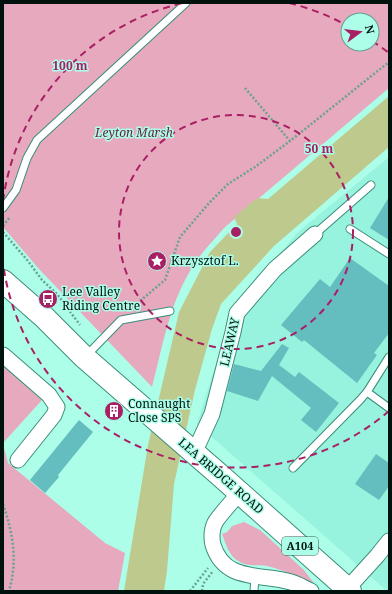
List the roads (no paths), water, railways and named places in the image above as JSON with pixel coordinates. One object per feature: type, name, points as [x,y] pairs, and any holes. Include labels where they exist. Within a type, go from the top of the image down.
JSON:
[{"type":"main road","name":"LEA BRIDGE ROAD","points":[[3,281],[44,317],[84,357],[240,492],[348,590]]},
{"type":"street","name":"LEAWAY","points":[[189,449],[212,414],[237,312],[275,269],[315,234]]},
{"type":"street","points":[[3,355],[49,395],[57,407],[54,415],[18,460]]},
{"type":"street","points":[[240,492],[215,522],[212,532],[212,541],[220,558],[235,572],[245,576],[254,584],[291,582],[311,591]]},
{"type":"street","points":[[348,590],[389,541]]},
{"type":"lane","points":[[3,208],[16,190],[26,158],[37,140],[186,3]]},
{"type":"lane","points":[[315,234],[372,185]]},
{"type":"lane","points":[[350,229],[389,254]]},
{"type":"lane","points":[[84,357],[121,320],[170,312]]},
{"type":"lane","points":[[293,468],[360,400],[389,358]]},
{"type":"lane","points":[[366,392],[389,408]]},
{"type":"place","name":"Krzysztof L.","points":[[157,261]]},
{"type":"place","name":"Lee Valley Riding Centre","points":[[48,299]]},
{"type":"place","name":"Connaught Close SPS","points":[[114,411]]},
{"type":"park label","name":"Leyton Marsh","points":[[134,133]]}]
